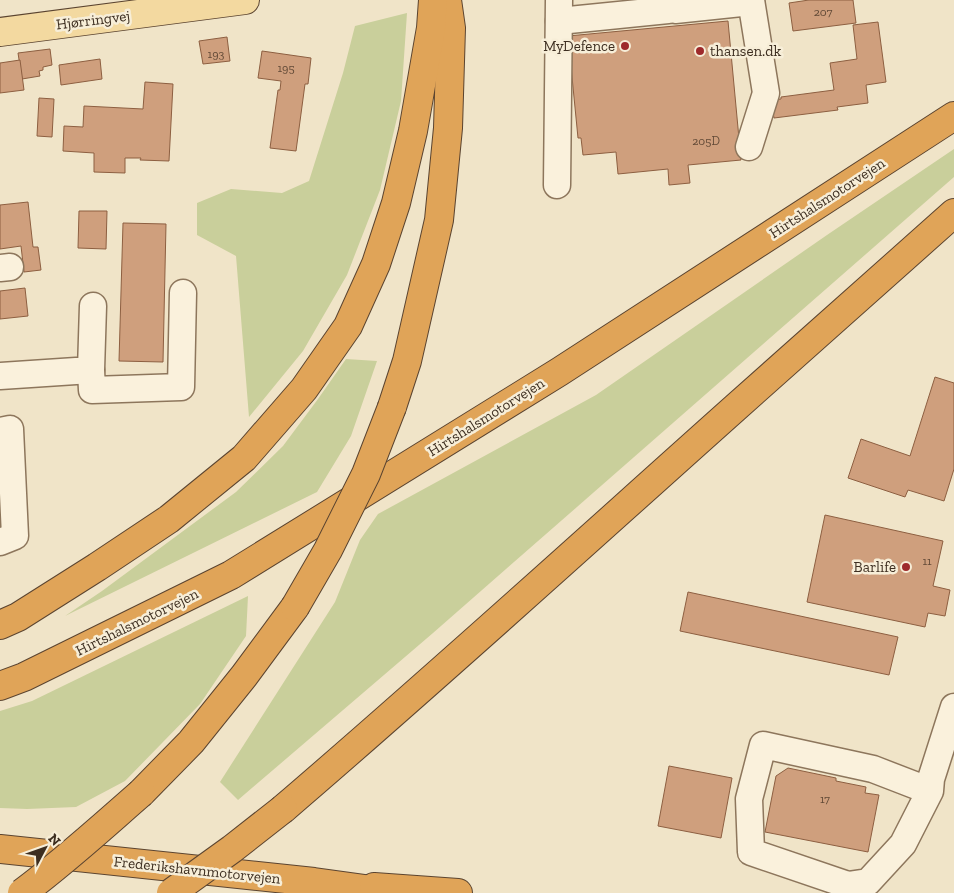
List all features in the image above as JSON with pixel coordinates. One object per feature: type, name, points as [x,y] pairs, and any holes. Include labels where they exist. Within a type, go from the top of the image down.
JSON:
[{"type":"highway","points":[[22,893],[95,834],[141,792],[191,742],[244,676],[295,607],[328,550],[366,474],[392,407],[407,361],[440,220],[448,128],[441,28],[433,0]]},
{"type":"highway","points":[[0,625],[18,617],[169,519],[244,458],[304,389],[348,326],[376,264],[396,203],[447,0]]},
{"type":"highway","name":"Hirtshalsmotorvejen","points":[[0,686],[24,677],[231,575],[559,372],[954,116]]},
{"type":"highway","points":[[171,893],[283,809],[353,749],[954,213]]},
{"type":"highway","name":"Frederikshavnmotorvejen","points":[[0,849],[314,882],[394,893]]},
{"type":"highway","points":[[314,882],[458,893]]},
{"type":"main road","name":"Hjørringvej","points":[[0,32],[245,0]]},
{"type":"street","points":[[557,185],[559,11],[672,10],[751,1],[766,93],[749,147]]},
{"type":"street","points":[[93,306],[92,390],[181,387],[183,293]]},
{"type":"street","points":[[9,375],[91,370]]},
{"type":"street","points":[[0,431],[10,430],[15,536],[0,542]]},
{"type":"street","points":[[930,792],[873,768],[763,745],[749,800],[751,852],[848,885],[868,882],[903,844],[930,792],[931,779],[954,707]]},
{"type":"green space","points":[[407,13],[401,101],[380,190],[347,275],[303,351],[249,417],[236,256],[197,235],[197,203],[231,189],[282,193],[309,181],[343,73],[355,26]]},
{"type":"green space","points":[[954,149],[954,177],[433,633],[238,800],[220,782],[335,602],[360,540],[378,514],[596,395]]},
{"type":"green space","points":[[346,359],[377,361],[351,436],[317,492],[65,616],[236,492],[283,446]]},
{"type":"green space","points":[[248,596],[246,636],[200,704],[125,781],[76,807],[0,808],[0,711],[32,701]]},
{"type":"building","points":[[809,0],[853,0],[856,23],[793,31],[789,3]]},
{"type":"building","points":[[728,21],[741,160],[688,165],[690,183],[669,185],[668,169],[618,174],[616,152],[583,155],[581,138],[578,138],[568,36]]},
{"type":"building","points":[[878,22],[886,82],[866,85],[868,103],[837,107],[838,110],[774,118],[771,100],[834,90],[830,63],[857,59],[853,25]]},
{"type":"building","points":[[227,37],[230,61],[203,64],[199,41]]},
{"type":"building","points":[[50,49],[52,65],[43,67],[43,70],[39,71],[40,76],[22,79],[18,53]]},
{"type":"building","points":[[262,51],[311,58],[308,84],[305,84],[296,151],[270,148],[278,90],[280,90],[281,81],[258,78]]},
{"type":"building","points":[[100,59],[102,79],[61,85],[59,65]]},
{"type":"building","points":[[20,60],[24,90],[0,93],[0,63]]},
{"type":"building","points":[[145,82],[173,84],[169,161],[125,158],[125,173],[94,172],[94,153],[63,151],[64,126],[83,127],[84,106],[143,109]]},
{"type":"building","points":[[39,98],[54,99],[52,137],[37,136]]},
{"type":"building","points":[[28,202],[33,247],[38,247],[41,270],[24,272],[21,246],[0,249],[0,205]]},
{"type":"building","points":[[79,211],[107,211],[106,249],[78,248]]},
{"type":"building","points":[[123,223],[166,224],[163,362],[119,361]]},
{"type":"building","points":[[25,288],[28,316],[0,319],[0,291]]},
{"type":"building","points":[[935,377],[954,383],[954,469],[944,501],[908,490],[905,497],[848,478],[861,439],[910,456]]},
{"type":"building","points":[[825,515],[943,541],[933,586],[950,590],[945,616],[928,613],[925,627],[807,602]]},
{"type":"building","points":[[688,592],[898,637],[889,675],[680,631]]},
{"type":"building","points":[[669,766],[732,778],[721,838],[658,826]]},
{"type":"building","points":[[788,768],[836,778],[836,781],[866,787],[865,793],[879,795],[868,852],[765,832],[776,776]]},
{"type":"place","name":"MyDefence","points":[[625,46]]},
{"type":"place","name":"thansen.dk","points":[[700,51]]},
{"type":"place","name":"Barlife","points":[[906,567]]}]
